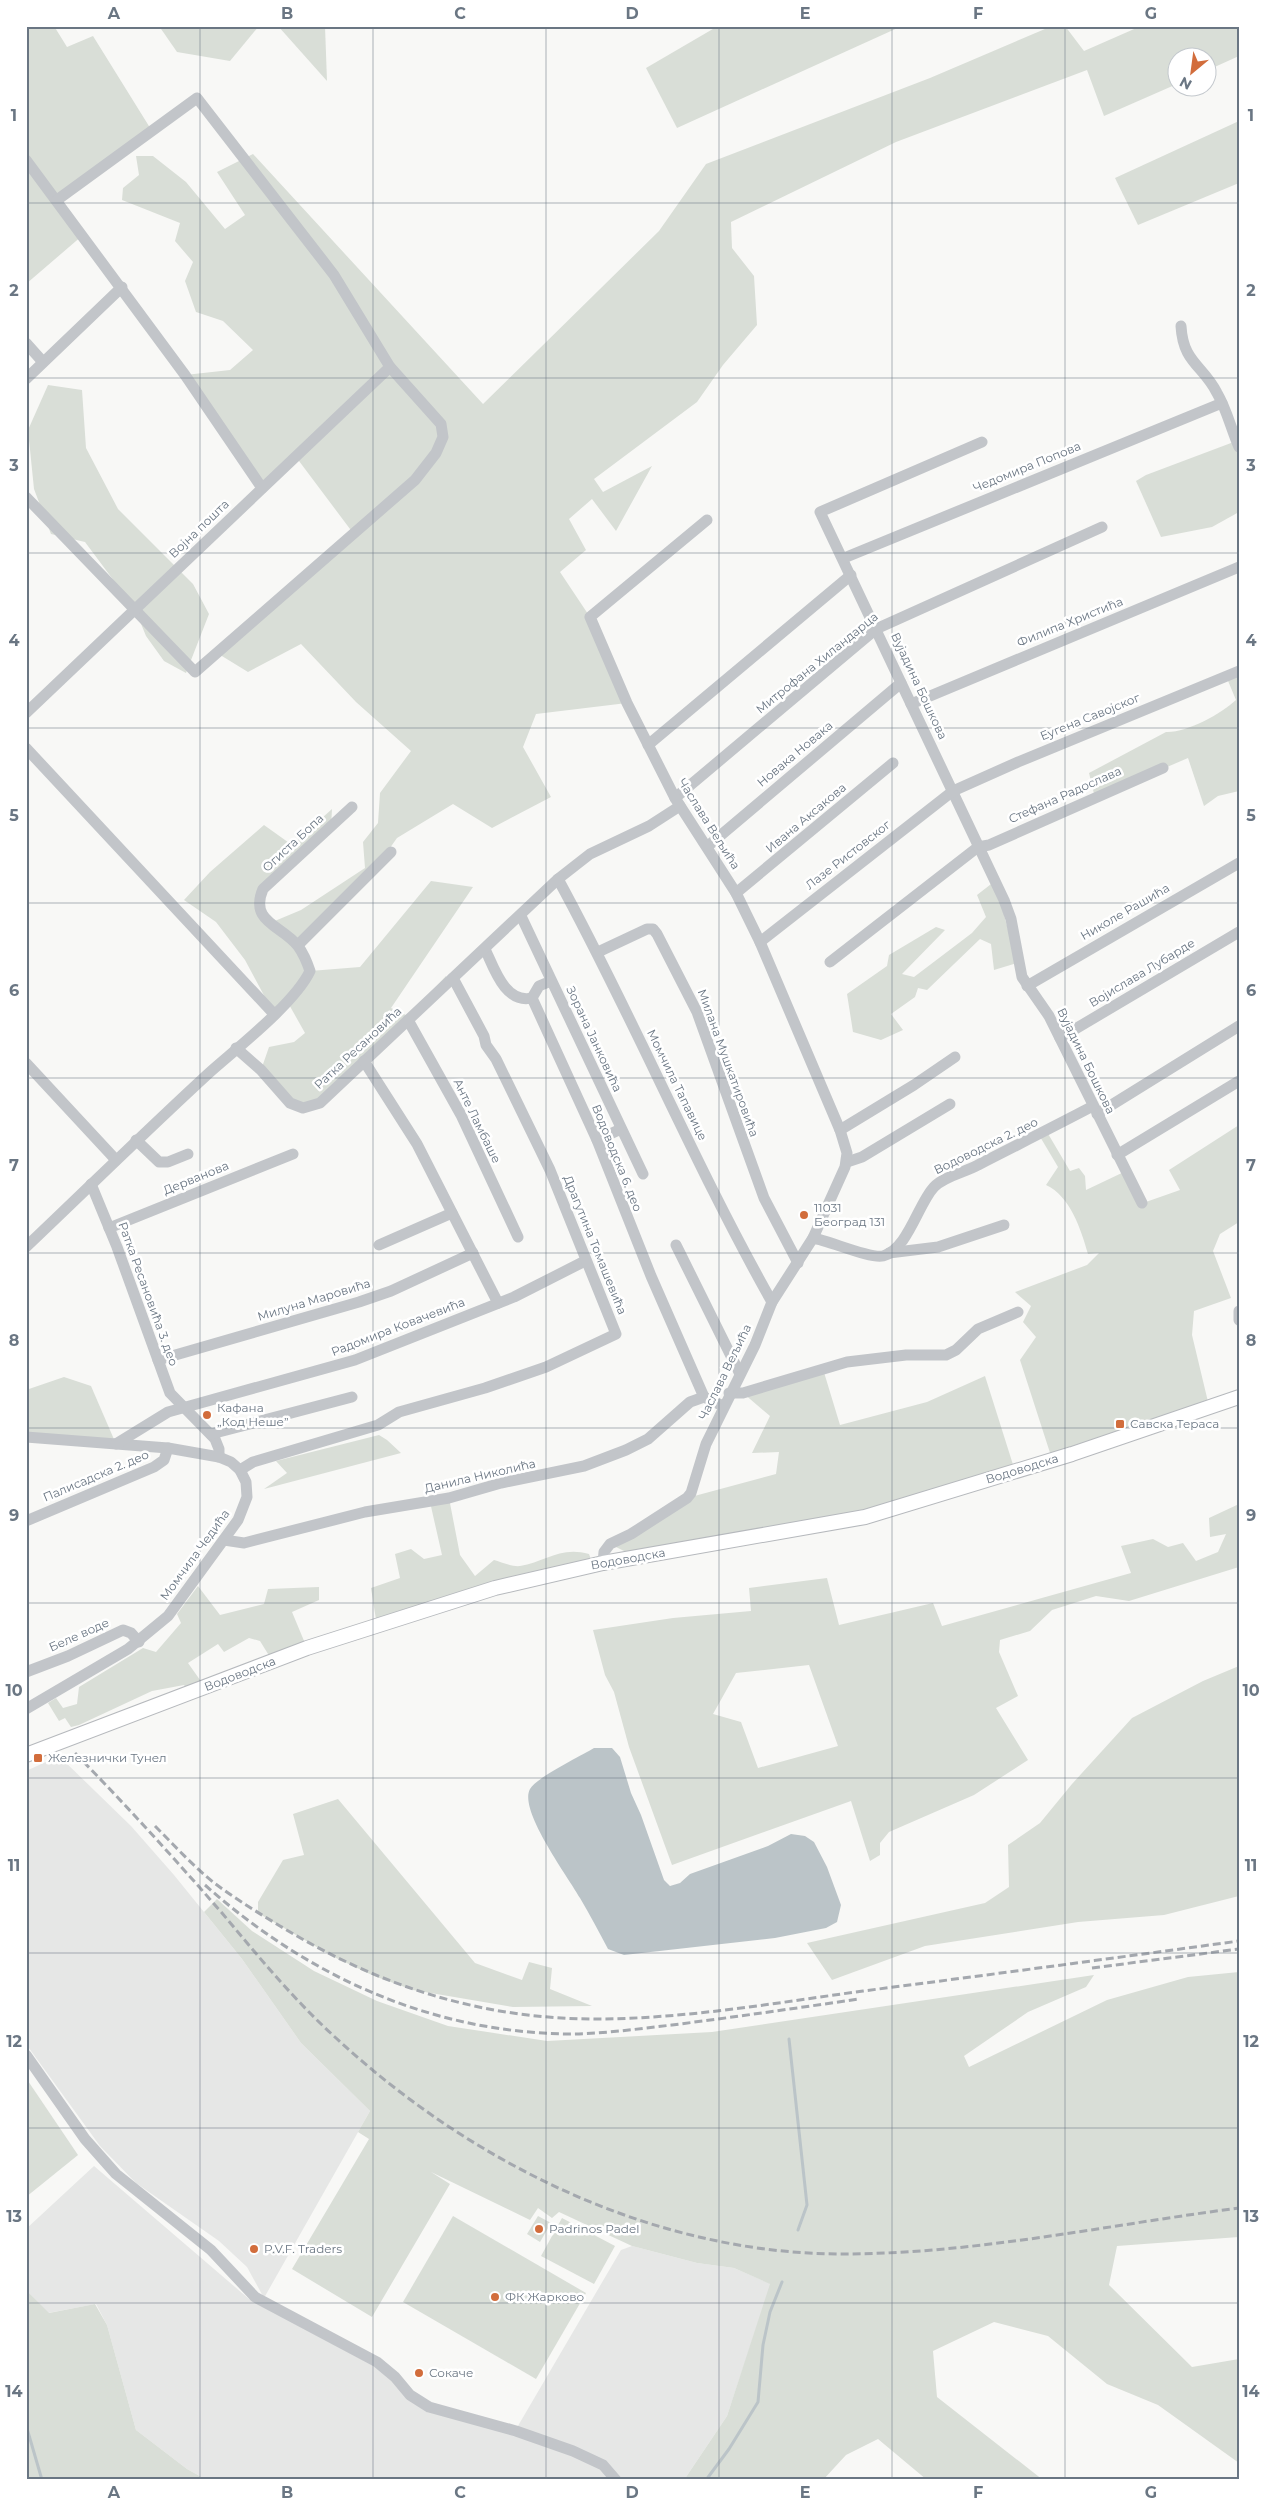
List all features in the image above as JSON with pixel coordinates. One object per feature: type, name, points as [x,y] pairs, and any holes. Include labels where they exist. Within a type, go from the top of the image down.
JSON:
[{"type":"main road","name":"Водоводска","points":[[26,1755],[307,1648],[495,1588],[603,1563],[865,1517],[1072,1454],[1239,1398]]},
{"type":"street","points":[[26,497],[196,672],[415,480],[436,453],[442,437],[441,424],[390,367],[334,275],[197,98],[57,200]]},
{"type":"street","points":[[26,160],[122,288],[234,444],[262,488]]},
{"type":"street","points":[[26,379],[122,288]]},
{"type":"street","points":[[1181,326],[1182,343],[1193,363],[1216,391],[1239,447]]},
{"type":"street","points":[[26,343],[43,362]]},
{"type":"street","name":"Војна пошта","points":[[26,713],[390,367]]},
{"type":"street","name":"Чедомира Попова","points":[[844,558],[1222,403]]},
{"type":"street","name":"Вујадина Бошкова","points":[[982,442],[820,512],[844,558],[901,683],[954,791],[1012,919],[1018,962],[1027,986],[1049,1016],[1142,1203]]},
{"type":"street","name":"Часлава Вељића","points":[[603,1563],[604,1552],[610,1544],[630,1534],[687,1498],[691,1492],[706,1444],[723,1406],[755,1345],[772,1302],[814,1238],[847,1162],[847,1153],[840,1130],[760,942],[736,893],[708,846],[677,802],[648,745],[590,617],[707,520]]},
{"type":"street","name":"Митрофана Хиландарца","points":[[677,802],[876,629],[1102,527]]},
{"type":"street","name":"Филипа Христића","points":[[911,704],[1239,567]]},
{"type":"street","points":[[648,745],[851,574]]},
{"type":"street","name":"Еугена Савојског","points":[[954,791],[1018,762],[1239,671]]},
{"type":"street","name":"Новака Новака","points":[[708,846],[901,683]]},
{"type":"street","points":[[26,748],[274,1014]]},
{"type":"street","name":"Ивана Аксакова","points":[[736,893],[893,763]]},
{"type":"street","name":"Стефана Радослава","points":[[978,847],[989,845],[1163,768]]},
{"type":"street","name":"Лазе Ристовског","points":[[760,942],[954,791]]},
{"type":"street","name":"Ратка Ресановића","points":[[236,1048],[261,1070],[290,1103],[304,1108],[320,1103],[486,949],[558,879],[590,854],[650,826],[677,802]]},
{"type":"street","name":"Огиста Бопа","points":[[236,1048],[274,1014],[304,982],[310,970],[298,945],[270,923],[259,910],[257,902],[263,889],[352,807]]},
{"type":"street","points":[[830,962],[978,847]]},
{"type":"street","points":[[298,945],[391,852]]},
{"type":"street","name":"Николе Рашића","points":[[1027,986],[1239,863]]},
{"type":"street","name":"Момчила Тапавице","points":[[558,879],[598,952],[727,1221],[772,1302]]},
{"type":"street","name":"Зорана Јанковића","points":[[521,916],[643,1174]]},
{"type":"street","name":"Милана Мушкатировића","points":[[598,952],[647,929],[653,928],[657,934],[697,1012],[764,1198],[798,1263]]},
{"type":"street","name":"Војислава Лубарде","points":[[1060,1038],[1239,932]]},
{"type":"street","points":[[486,949],[505,988],[520,998],[532,998],[539,986],[551,981]]},
{"type":"street","name":"Драгутина Томашевића","points":[[240,1470],[249,1463],[378,1426],[391,1416],[408,1409],[485,1388],[546,1367],[616,1334],[550,1170],[496,1059],[486,1045],[474,1017],[453,978]]},
{"type":"street","name":"Водоводска 6. део","points":[[532,998],[597,1140],[651,1276],[704,1397]]},
{"type":"street","name":"Анте Ламбаше","points":[[408,1020],[461,1115],[518,1237]]},
{"type":"street","name":"Водоводска 2. део","points":[[890,1253],[906,1234],[936,1185],[1026,1139],[1047,1132],[1095,1110],[1239,1026]]},
{"type":"street","points":[[26,1247],[136,1140],[236,1048]]},
{"type":"street","points":[[840,1130],[914,1085],[955,1057]]},
{"type":"street","points":[[364,1061],[417,1144],[498,1303]]},
{"type":"street","points":[[26,1063],[116,1160]]},
{"type":"street","points":[[1117,1155],[1239,1081]]},
{"type":"street","points":[[847,1162],[862,1157],[950,1104]]},
{"type":"street","points":[[597,1140],[621,1129]]},
{"type":"street","points":[[136,1140],[159,1162],[168,1162],[188,1154]]},
{"type":"street","name":"Дерванова","points":[[109,1228],[293,1154]]},
{"type":"street","name":"Ратка Ресановића 3. део","points":[[91,1184],[170,1393],[211,1434],[218,1444],[219,1457]]},
{"type":"street","points":[[379,1245],[452,1213]]},
{"type":"street","points":[[814,1238],[836,1243],[873,1256],[938,1247],[1004,1225]]},
{"type":"street","points":[[676,1245],[740,1374]]},
{"type":"street","name":"Милуна Маровића","points":[[158,1360],[360,1302],[391,1291],[473,1253]]},
{"type":"street","name":"Радомира Ковачевића","points":[[184,1409],[355,1360],[540,1285],[586,1261]]},
{"type":"street","points":[[1239,1311],[1239,1320]]},
{"type":"street","points":[[729,1394],[743,1393],[847,1362],[906,1354],[946,1355],[956,1350],[978,1329],[1018,1312]]},
{"type":"street","points":[[211,1434],[352,1397]]},
{"type":"street","points":[[704,1397],[723,1406]]},
{"type":"street","name":"Данила Николића","points":[[224,1540],[244,1542],[348,1516],[449,1498],[501,1483],[584,1466],[626,1450],[648,1439],[690,1402],[704,1397]]},
{"type":"street","points":[[116,1444],[158,1417],[184,1409]]},
{"type":"street","points":[[26,1437],[168,1448],[219,1457],[231,1462],[240,1470]]},
{"type":"street","name":"Палисадска 2. део","points":[[26,1521],[154,1467],[164,1460],[168,1448]]},
{"type":"street","name":"Момчила Чедића","points":[[26,1709],[139,1642],[168,1616],[224,1540],[246,1503],[246,1482],[240,1470]]},
{"type":"street","name":"Беле воде","points":[[26,1672],[68,1656],[123,1630],[131,1633],[139,1642]]},
{"type":"street","points":[[26,2055],[86,2139],[116,2174],[211,2250],[255,2298],[377,2362],[389,2371],[410,2395],[429,2408],[516,2431],[566,2448],[603,2465],[616,2480]]},
{"type":"shaded area","points":[[26,26],[54,26],[67,47],[93,36],[152,131],[57,200],[83,235],[26,284]]},
{"type":"shaded area","points":[[159,26],[259,26],[230,61],[177,52]]},
{"type":"shaded area","points":[[278,26],[325,26],[327,81]]},
{"type":"shaded area","points":[[718,26],[902,26],[677,128],[646,68]]},
{"type":"shaded area","points":[[1052,26],[1065,26],[1084,51],[1141,26],[1239,26],[1239,56],[1218,65],[1218,48],[1168,48],[1168,88],[1104,116],[1087,70],[896,142],[731,222],[732,248],[754,276],[757,325],[723,365],[697,402],[594,479],[603,492],[652,466],[616,531],[592,499],[569,519],[586,550],[560,572],[590,617],[627,703],[536,714],[523,747],[551,797],[492,828],[453,804],[397,838],[375,869],[298,945],[310,971],[360,967],[431,881],[473,887],[391,1008],[408,1016],[446,976],[446,985],[320,1103],[303,1108],[261,1070],[269,1047],[294,1042],[305,1033],[287,1001],[274,1014],[245,960],[216,922],[184,900],[210,872],[264,825],[292,845],[332,809],[331,827],[257,902],[270,923],[301,910],[365,868],[363,842],[378,823],[380,793],[411,751],[356,702],[301,644],[248,672],[217,653],[353,533],[296,457],[262,488],[185,375],[230,370],[253,350],[223,321],[196,312],[185,281],[193,262],[175,241],[180,223],[122,200],[123,188],[139,175],[136,156],[153,156],[186,182],[225,229],[245,215],[217,172],[253,154],[483,404],[659,231],[706,164],[930,78]]},
{"type":"shaded area","points":[[1239,121],[1239,183],[1138,225],[1115,178]]},
{"type":"shaded area","points":[[48,385],[82,390],[86,448],[118,509],[193,584],[209,614],[186,673],[164,661],[146,636],[135,609],[85,542],[51,534],[34,489],[28,430]]},
{"type":"shaded area","points":[[1239,440],[1239,512],[1212,527],[1161,537],[1136,481],[1146,475]]},
{"type":"shaded area","points":[[1239,671],[1239,791],[1218,796],[1204,806],[1188,758],[1095,798],[1089,773],[1166,732],[1193,726],[1222,711],[1236,700],[1226,676]]},
{"type":"shaded area","points":[[995,881],[1017,963],[994,970],[991,944],[980,939],[927,990],[918,988],[915,997],[891,1014],[903,1030],[881,1040],[853,1032],[847,994],[887,966],[889,955],[936,927],[945,930],[902,974],[914,977],[972,933],[986,917],[977,895]]},
{"type":"shaded area","points":[[1239,1125],[1239,1222],[1220,1234],[1213,1251],[1231,1298],[1194,1311],[1192,1335],[1209,1406],[1052,1459],[1020,1360],[1036,1337],[1023,1322],[1031,1306],[1015,1292],[1087,1265],[1099,1253],[1088,1254],[1078,1224],[1068,1205],[1062,1197],[1046,1185],[1058,1167],[1039,1135],[1047,1132],[1070,1171],[1079,1168],[1085,1176],[1086,1190],[1126,1171],[1143,1203],[1180,1190],[1169,1170]]},
{"type":"shaded area","points":[[823,1369],[840,1425],[927,1402],[985,1376],[1015,1471],[936,1496],[638,1558],[610,1544],[687,1498],[776,1474],[779,1452],[752,1453],[770,1416],[743,1393]]},
{"type":"shaded area","points":[[64,1377],[91,1386],[116,1444],[26,1437],[26,1390]]},
{"type":"shaded area","points":[[379,1435],[401,1453],[264,1489],[287,1473],[276,1461]]},
{"type":"shaded area","points":[[449,1498],[460,1555],[475,1576],[494,1560],[520,1566],[570,1552],[589,1554],[593,1565],[377,1626],[371,1588],[400,1578],[395,1554],[411,1549],[424,1559],[442,1555],[430,1502]]},
{"type":"shaded area","points":[[1239,1504],[1239,1567],[1129,1601],[1096,1596],[1052,1610],[1030,1631],[1000,1640],[999,1652],[1018,1696],[996,1708],[1028,1760],[974,1795],[889,1832],[880,1843],[880,1855],[870,1861],[851,1801],[672,1865],[629,1747],[614,1692],[605,1675],[593,1630],[673,1618],[751,1611],[749,1588],[827,1578],[839,1625],[933,1603],[942,1626],[1131,1573],[1121,1546],[1153,1539],[1168,1547],[1183,1543],[1196,1561],[1218,1552],[1226,1534],[1210,1537],[1209,1518]],"holes":[[[809,1665],[838,1746],[758,1768],[741,1722],[713,1714],[736,1673]]]},
{"type":"shaded area","points":[[198,1586],[220,1615],[264,1604],[268,1589],[319,1587],[319,1600],[292,1612],[307,1648],[273,1662],[260,1641],[249,1638],[224,1652],[218,1644],[188,1663],[205,1687],[188,1693],[184,1685],[152,1691],[71,1727],[65,1718],[59,1721],[48,1703],[56,1698],[63,1708],[77,1704],[79,1687],[143,1648],[156,1652],[181,1623],[177,1614]]},
{"type":"shaded area","points":[[1239,1666],[1239,1896],[1164,1915],[1078,1922],[925,1946],[832,1980],[807,1943],[985,1903],[1009,1887],[1008,1845],[1040,1823],[1072,1784],[1132,1718],[1203,1681]]},
{"type":"shaded area","points":[[594,1748],[612,1748],[620,1757],[631,1793],[641,1815],[664,1880],[670,1886],[680,1883],[690,1874],[768,1846],[791,1834],[805,1836],[814,1842],[827,1867],[841,1905],[837,1922],[826,1928],[775,1938],[624,1955],[608,1949],[580,1898],[546,1844],[531,1812],[528,1799],[530,1789],[534,1784]]},
{"type":"shaded area","points":[[59,1756],[131,1826],[174,1875],[242,1959],[301,2043],[370,2111],[264,2298],[247,2267],[219,2241],[136,2183],[100,2146],[26,2044],[26,1771]]},
{"type":"shaded area","points":[[338,1799],[475,1963],[522,1980],[529,1962],[552,1968],[550,1989],[592,2006],[513,2007],[413,1990],[374,1976],[334,1957],[258,1913],[258,1902],[283,1860],[304,1855],[293,1814]]},
{"type":"shaded area","points":[[217,1899],[252,1931],[314,1971],[377,2001],[448,2026],[547,2041],[712,2032],[1094,1975],[1086,1987],[1028,2012],[964,2056],[969,2067],[1107,2000],[1188,1977],[1239,1972],[1239,2237],[1117,2246],[1109,2285],[1192,2367],[1239,2359],[1239,2463],[1158,2405],[1107,2384],[1048,2336],[994,2322],[933,2351],[937,2397],[1043,2480],[927,2480],[878,2439],[846,2455],[823,2480],[684,2480],[727,2416],[770,2284],[734,2268],[697,2263],[632,2246],[559,2212],[552,2218],[538,2208],[530,2220],[431,2172],[450,2184],[372,2317],[292,2269],[369,2139],[358,2132],[370,2111],[301,2043],[242,1959],[204,1912]]},
{"type":"shaded area","points":[[26,2078],[78,2155],[26,2197]]},
{"type":"shaded area","points":[[94,2166],[249,2299],[372,2365],[439,2414],[515,2431],[621,2250],[632,2246],[697,2263],[734,2268],[771,2284],[727,2416],[684,2480],[207,2480],[187,2469],[136,2430],[107,2325],[96,2304],[48,2313],[26,2290],[26,2229]]},
{"type":"shaded area","name":"ФК Жарково","points":[[453,2216],[586,2293],[536,2379],[403,2302]]},
{"type":"shaded area","name":"Padrinos Padel","points":[[538,2216],[551,2223],[540,2242],[527,2234]]},
{"type":"shaded area","points":[[562,2218],[615,2246],[594,2284],[541,2256]]},
{"type":"shaded area","points":[[26,2290],[49,2313],[95,2304],[107,2325],[136,2430],[187,2469],[207,2480],[26,2480]]},
{"type":"waterway","points":[[789,2039],[807,2205],[798,2230]]},
{"type":"waterway","points":[[706,2480],[729,2449],[758,2402],[763,2345],[770,2312],[782,2282]]},
{"type":"waterway","points":[[26,2425],[42,2480]]},
{"type":"railway","points":[[75,1753],[168,1852],[306,2008],[336,2038],[389,2083],[446,2124],[506,2161],[569,2193],[635,2219],[703,2238],[772,2250],[842,2254],[892,2253],[991,2244],[1239,2208]]},
{"type":"railway","points":[[155,1826],[198,1869],[229,1894],[317,1947],[354,1965],[431,1995],[511,2013],[595,2019],[696,2013],[1239,1941]]},
{"type":"railway","points":[[205,1885],[244,1917],[285,1946],[328,1971],[372,1992],[418,2010],[466,2023],[516,2031],[567,2034],[593,2033],[743,2016],[859,1999]]},
{"type":"railway","points":[[1092,1968],[1239,1949]]},
{"type":"place","name":"11031 Београд 131","points":[[804,1215]]},
{"type":"place","name":"Кафана „Код Неше”","points":[[207,1415]]},
{"type":"place","name":"Савска Тераса","points":[[1120,1424]]},
{"type":"place","name":"Железнички Тунел","points":[[38,1758]]},
{"type":"place","name":"Padrinos Padel","points":[[539,2229]]},
{"type":"place","name":"P.V.F. Traders","points":[[254,2249]]},
{"type":"place","name":"ФК Жарково","points":[[495,2297]]},
{"type":"place","name":"Сокаче","points":[[419,2373]]}]
